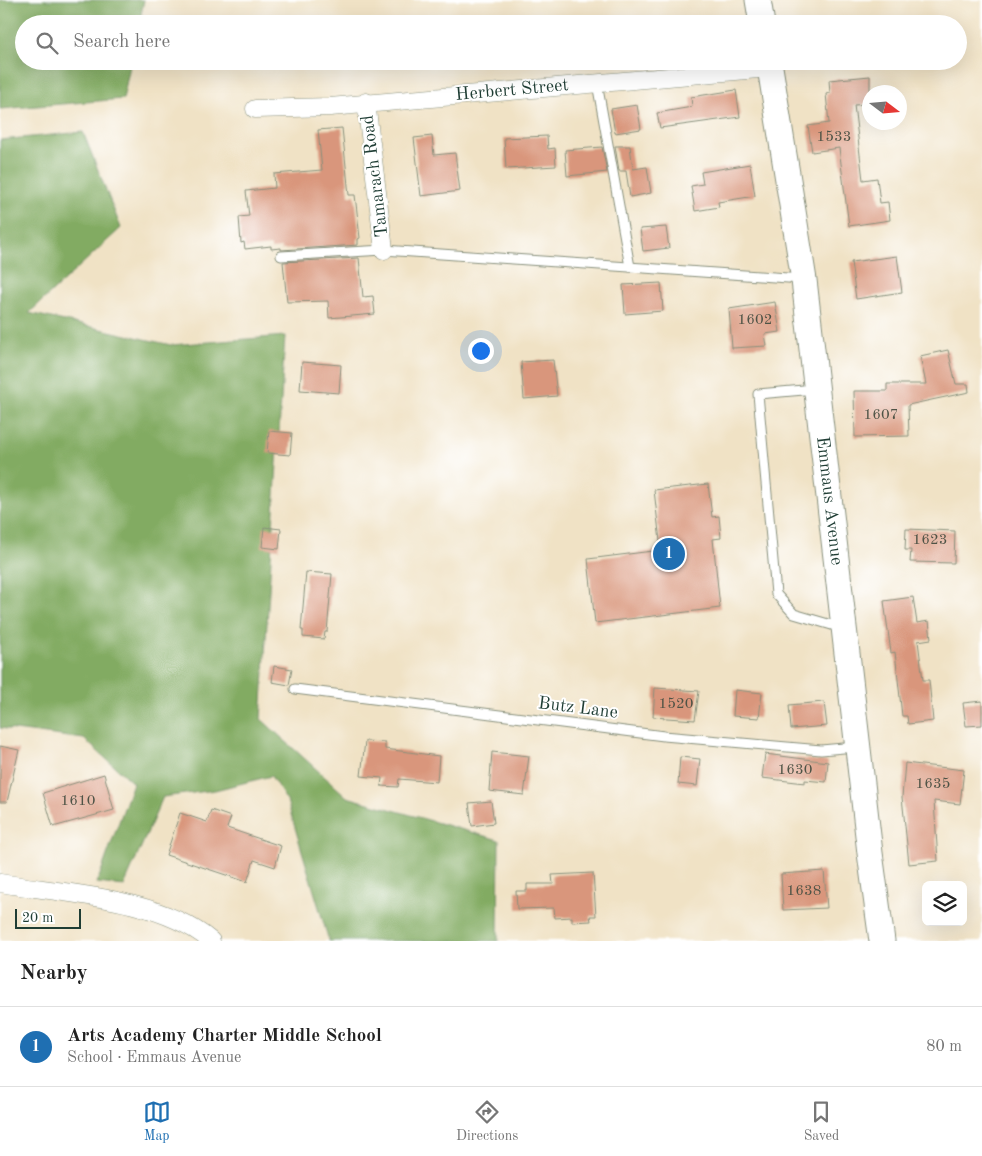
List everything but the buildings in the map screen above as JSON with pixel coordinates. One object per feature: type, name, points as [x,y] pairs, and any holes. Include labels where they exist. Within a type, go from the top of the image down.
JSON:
[{"type":"main road","points":[[758,0],[760,15]]},
{"type":"main road","name":"Emmaus Avenue","points":[[771,70],[804,280],[818,389],[882,941]]},
{"type":"street","name":"Herbert Street","points":[[255,109],[330,107],[366,102],[597,83],[722,70]]},
{"type":"street","name":"Tamarach Road","points":[[366,102],[384,250]]},
{"type":"street","points":[[0,883],[148,908],[176,918],[211,941]]},
{"type":"lane","points":[[597,83],[630,268]]},
{"type":"lane","points":[[281,256],[384,250],[804,280]]},
{"type":"lane","points":[[818,389],[758,394],[776,594],[794,614],[845,628]]},
{"type":"lane","name":"Butz Lane","points":[[295,690],[664,736],[821,750],[858,747]]},
{"type":"green space","points":[[0,0],[144,0],[141,15],[15,15],[15,70],[129,70],[123,99],[0,109]]},
{"type":"green space","points":[[83,132],[121,228],[29,313],[171,345],[285,336],[261,719],[347,797],[499,840],[498,941],[329,941],[287,801],[271,776],[215,790],[163,797],[124,886],[97,883],[133,783],[84,739],[0,728],[0,140]]},
{"type":"place","name":"Arts Academy Charter Middle School","points":[[669,554]]}]
